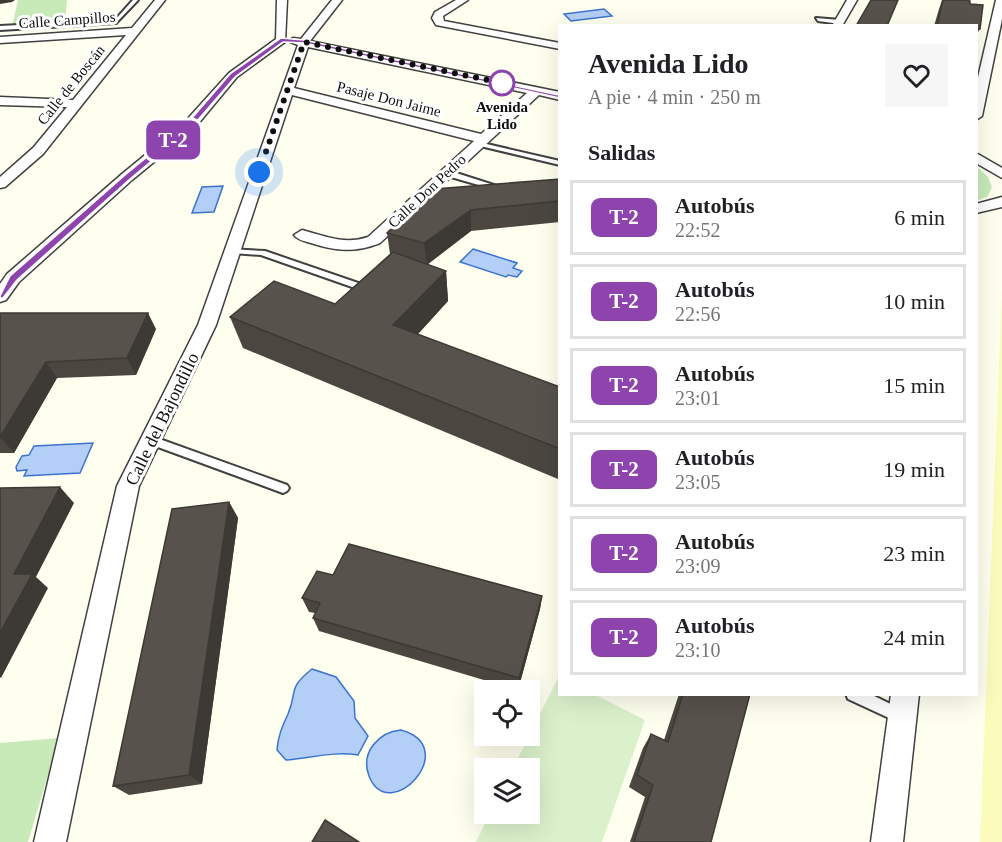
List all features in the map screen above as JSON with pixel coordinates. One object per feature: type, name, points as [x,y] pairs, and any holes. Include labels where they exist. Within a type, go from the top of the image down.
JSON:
[{"type":"street","name":"Calle de Boscán","points":[[0,184],[38,151],[160,0]]},
{"type":"street","points":[[281,40],[282,0]]},
{"type":"street","name":"Calle del Bajondillo","points":[[50,842],[128,486],[207,325],[304,42],[337,0]]},
{"type":"street","points":[[842,24],[852,0]]},
{"type":"street","points":[[978,106],[1001,0]]},
{"type":"street","points":[[438,1],[459,2]]},
{"type":"street","points":[[459,2],[437,18],[440,23],[558,46]]},
{"type":"street","name":"Calle Campillos","points":[[0,40],[100,28],[135,31]]},
{"type":"street","points":[[0,296],[22,270],[188,127],[232,75],[281,40],[304,42],[558,96]]},
{"type":"street","points":[[978,46],[990,48]]},
{"type":"street","name":"Pasaje Don Jaime","points":[[287,90],[481,141]]},
{"type":"street","name":"Calle Don Pedro","points":[[302,235],[338,246],[360,247],[374,240],[536,91]]},
{"type":"street","points":[[0,101],[78,104]]},
{"type":"street","points":[[978,158],[1002,174]]},
{"type":"street","points":[[978,208],[1002,202]]},
{"type":"street","points":[[886,842],[903,706]]},
{"type":"lane","points":[[0,28],[100,28],[116,21],[136,0]]},
{"type":"lane","points":[[818,19],[842,24]]},
{"type":"lane","points":[[481,141],[558,162]]},
{"type":"lane","points":[[447,173],[500,188],[512,187]]},
{"type":"lane","points":[[232,250],[262,253],[358,286]]},
{"type":"lane","points":[[151,440],[284,488]]},
{"type":"lane","points":[[861,696],[903,706]]},
{"type":"shaded area","points":[[18,0],[67,0],[65,23],[12,26]]},
{"type":"shaded area","points":[[978,168],[988,177],[992,187],[988,196],[978,201]]},
{"type":"shaded area","points":[[558,678],[558,696],[598,696],[645,720],[602,842],[476,842],[485,824],[540,824],[540,758],[518,758],[524,746],[540,746],[540,714]]},
{"type":"shaded area","points":[[59,738],[28,842],[0,842],[0,743]]},
{"type":"sand","points":[[1002,289],[1002,842],[980,842]]},
{"type":"water","points":[[604,9],[612,16],[571,21],[564,14]]},
{"type":"water","points":[[223,186],[214,212],[192,213],[202,187]]},
{"type":"water","points":[[473,249],[517,263],[513,268],[522,271],[517,277],[508,275],[506,277],[460,262]]},
{"type":"water","points":[[93,443],[80,473],[24,476],[27,470],[17,471],[16,467],[22,456],[29,455],[34,446]]},
{"type":"water","points":[[312,669],[336,677],[354,701],[355,718],[368,736],[358,755],[331,754],[286,760],[277,750],[279,736],[291,706],[294,690],[299,681]]},
{"type":"water","points":[[401,730],[418,739],[425,752],[423,765],[416,778],[404,788],[391,793],[379,789],[369,776],[367,759],[369,751],[379,739]]},
{"type":"building","points":[[871,0],[898,0],[888,24],[857,24]]},
{"type":"building","points":[[943,0],[966,0],[970,1],[970,4],[983,5],[980,29],[978,29],[978,24],[937,24]]},
{"type":"building","points":[[558,179],[558,201],[471,210],[424,243],[387,233],[434,189]]},
{"type":"building","points":[[393,252],[446,271],[393,325],[558,386],[558,448],[230,317],[274,281],[335,304]]},
{"type":"building","points":[[0,313],[148,313],[127,358],[46,362],[0,437]]},
{"type":"building","points":[[60,487],[14,574],[32,574],[0,633],[0,488]]},
{"type":"building","points":[[229,502],[189,775],[113,786],[172,509]]},
{"type":"building","points":[[349,544],[542,596],[519,678],[313,618],[320,603],[302,598],[317,571],[333,575]]},
{"type":"building","points":[[682,696],[749,696],[711,842],[634,842],[653,785],[637,775],[651,734],[668,742]]},
{"type":"building","points":[[325,820],[359,842],[312,842]]},
{"type":"bus line","name":"T-2","points":[[0,296],[14,278],[127,177],[188,127],[232,75],[281,40],[304,42],[558,96]]},
{"type":"place","name":"Avenida Lido","points":[[502,83]]},
{"type":"route","points":[[259,172],[304,42],[502,83]]}]
